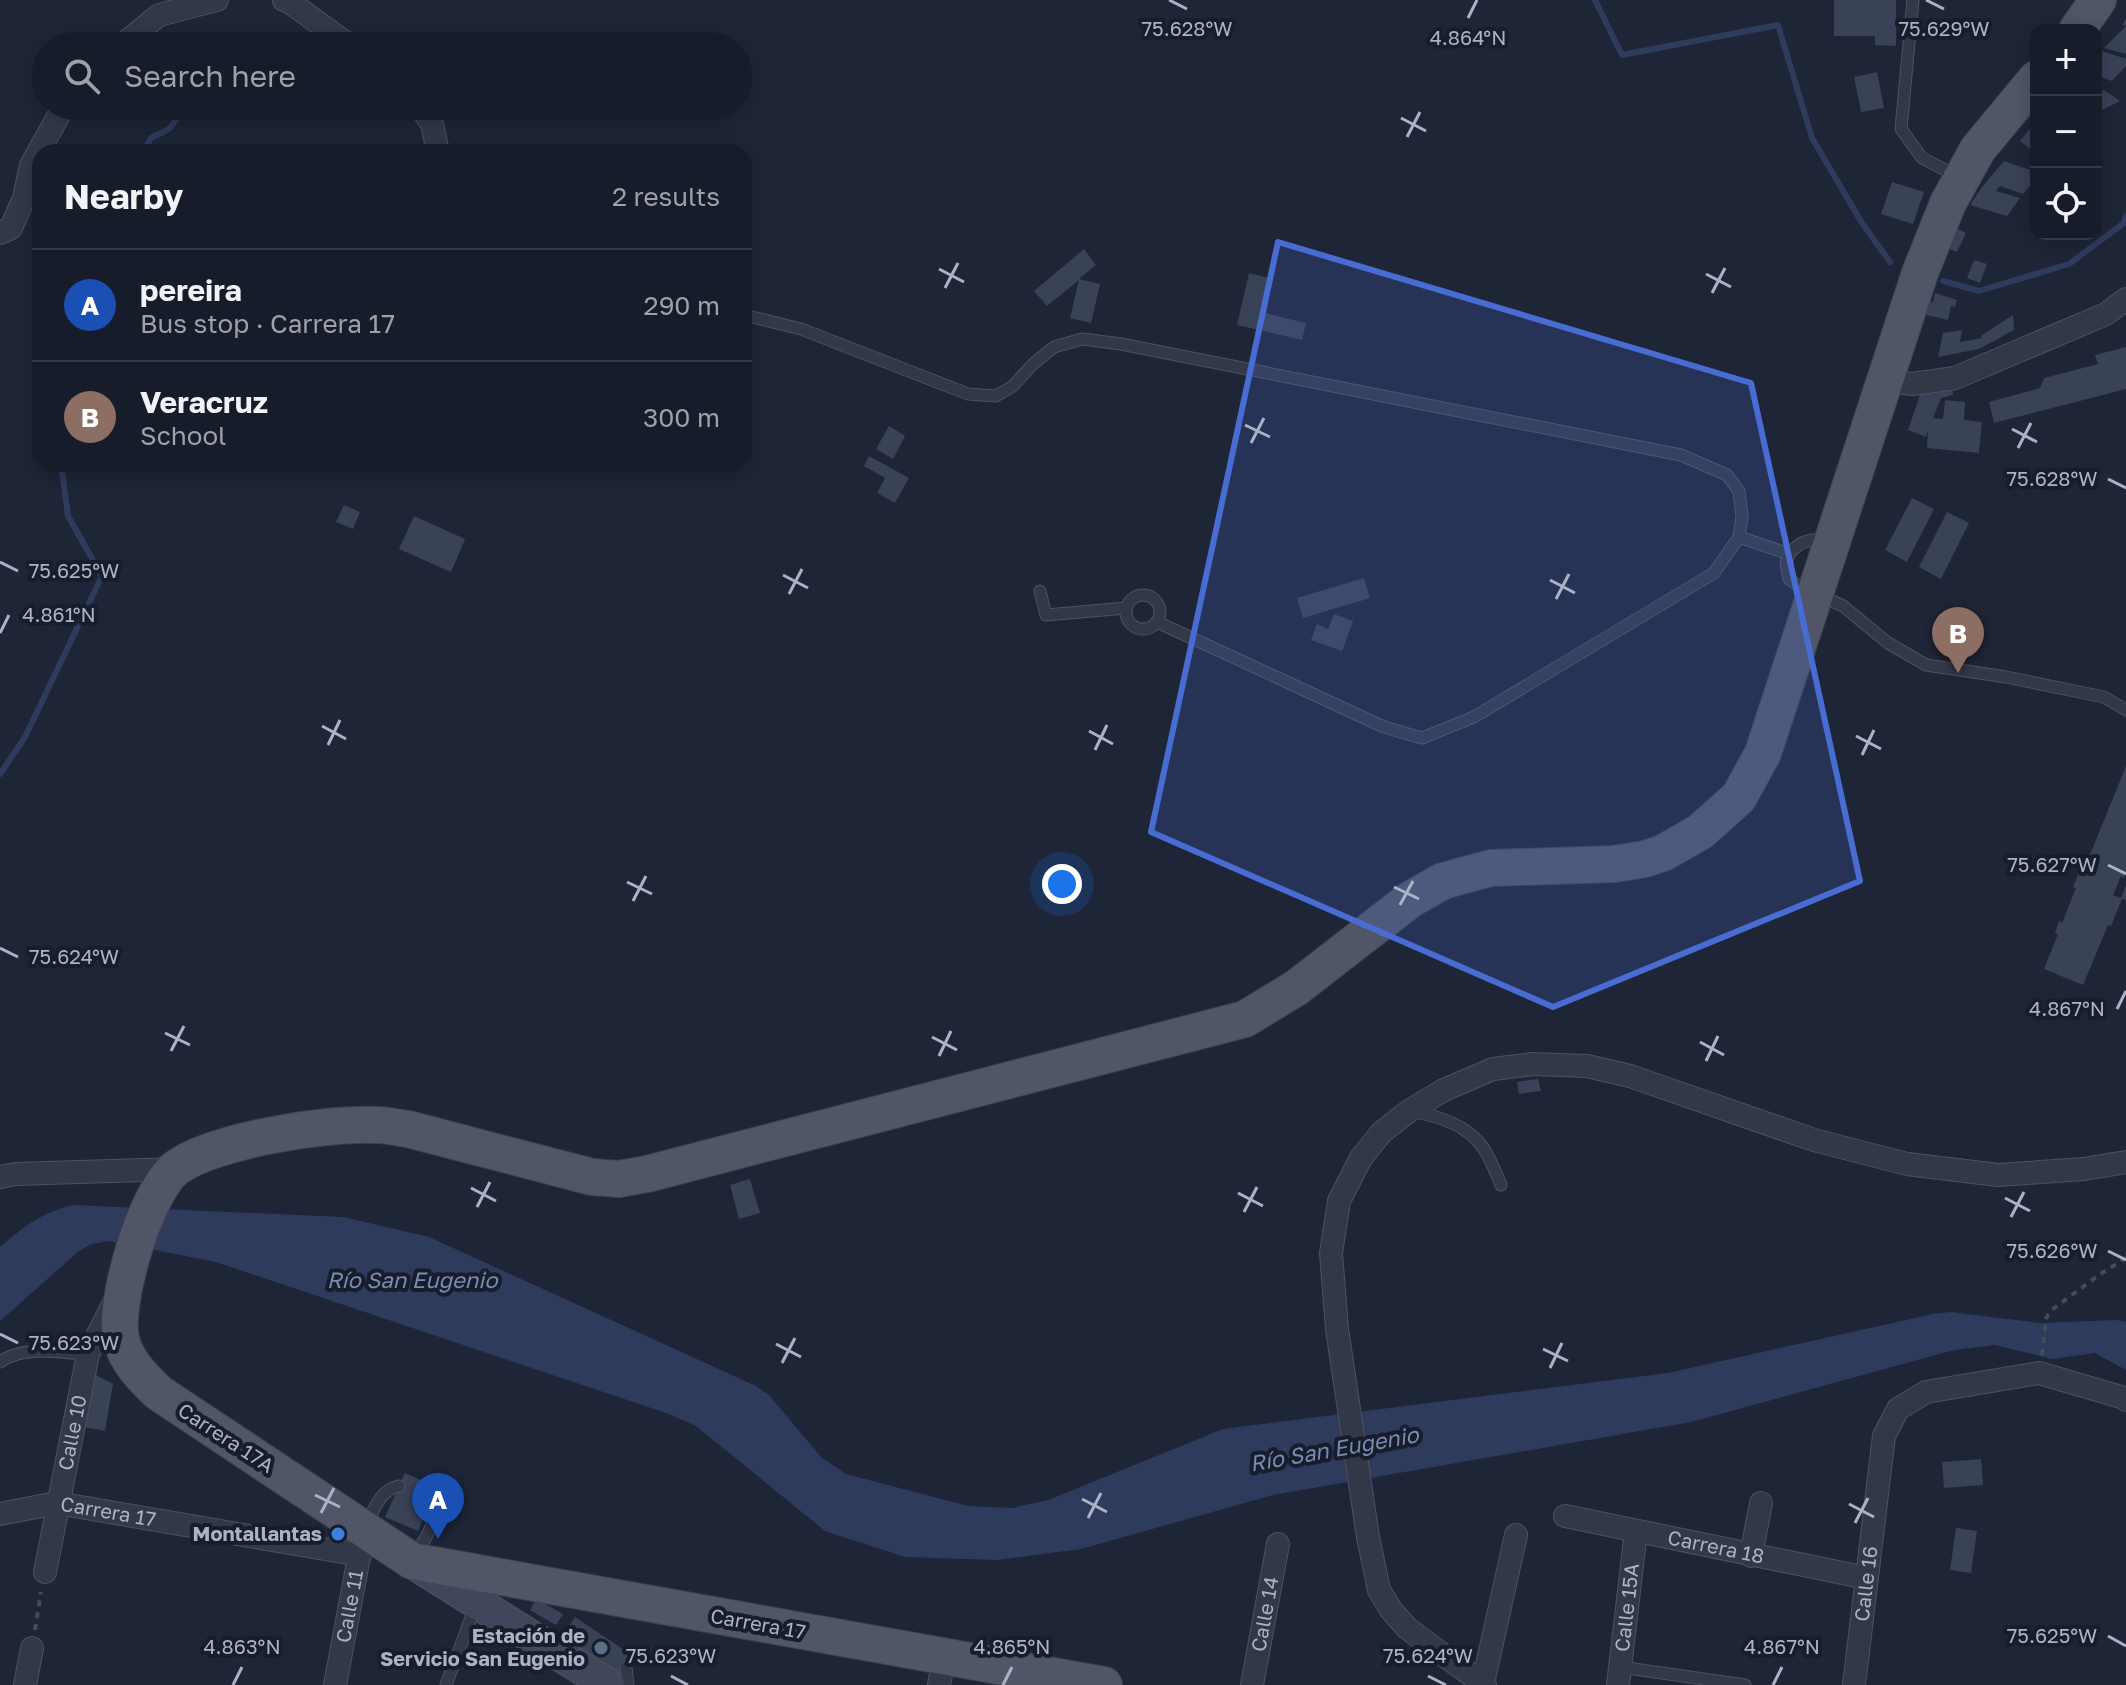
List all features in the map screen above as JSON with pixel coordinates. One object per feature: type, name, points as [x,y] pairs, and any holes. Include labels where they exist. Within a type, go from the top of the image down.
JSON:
[{"type":"main road","points":[[2081,24],[2098,0]]},
{"type":"main road","points":[[165,1182],[204,1154],[300,1130],[350,1125],[408,1129],[592,1177],[619,1179],[647,1174],[1245,1019],[1296,988],[1411,899],[1443,881],[1491,868],[1614,864],[1645,859],[1663,853],[1700,832],[1739,797],[1763,753],[1920,273],[1948,203],[1978,149],[2030,86]]},
{"type":"main road","name":"Carrera 17A","points":[[165,1182],[126,1275],[119,1320],[121,1342],[129,1359],[159,1393],[362,1542],[412,1561]]},
{"type":"main road","points":[[412,1561],[552,1645],[617,1676]]},
{"type":"main road","name":"Carrera 17","points":[[412,1561],[941,1671],[1104,1685]]},
{"type":"street","points":[[138,32],[159,15],[217,0]]},
{"type":"street","points":[[284,0],[331,32]]},
{"type":"street","points":[[43,144],[56,120]]},
{"type":"street","points":[[429,120],[436,144]]},
{"type":"street","points":[[0,233],[11,228],[24,198],[32,163]]},
{"type":"street","points":[[1884,381],[1912,384],[1955,378],[2106,314],[2126,299]]},
{"type":"street","points":[[1516,1535],[1484,1684],[1416,1635],[1391,1610],[1379,1590],[1368,1537],[1337,1329],[1331,1253],[1339,1201],[1361,1158],[1382,1132],[1409,1111],[1444,1090],[1493,1069],[1533,1064],[1587,1066],[1630,1076],[1814,1140],[1907,1164],[1998,1175],[2084,1169],[2126,1162]]},
{"type":"street","points":[[0,1177],[16,1174],[165,1182]]},
{"type":"street","name":"Calle 10","points":[[45,1572],[88,1354],[126,1275]]},
{"type":"street","name":"Calle 16","points":[[1854,1685],[1884,1436],[1898,1409],[1926,1392],[2039,1373],[2126,1400]]},
{"type":"street","name":"Carrera 17","points":[[0,1514],[57,1503],[362,1542]]},
{"type":"street","points":[[1751,1556],[1761,1503]]},
{"type":"street","name":"Carrera 18","points":[[1565,1516],[1867,1578]]},
{"type":"street","name":"Calle 15A","points":[[1619,1676],[1636,1531]]},
{"type":"street","name":"Calle 11","points":[[335,1685],[362,1542]]},
{"type":"street","name":"Calle 14","points":[[1252,1685],[1278,1544]]},
{"type":"street","points":[[25,1685],[32,1648]]},
{"type":"lane","points":[[1913,0],[1901,129],[1922,158],[1961,178]]},
{"type":"lane","points":[[752,317],[801,329],[968,394],[996,396],[1013,386],[1054,347],[1082,339],[1121,344],[1681,455],[1727,475],[1739,491],[1742,516],[1739,537],[1714,573],[1474,717],[1422,738],[1384,727],[1157,622]]},
{"type":"lane","points":[[1739,537],[1789,554]]},
{"type":"lane","points":[[1833,540],[1815,539],[1797,545],[1789,554],[1786,564],[1789,579],[1843,606],[1888,643],[1926,665],[2104,697],[2126,710]]},
{"type":"lane","points":[[1040,591],[1046,615],[1126,608]]},
{"type":"lane","points":[[1147,594],[1158,602],[1160,615],[1157,622],[1146,629],[1133,626],[1125,615],[1126,608],[1133,597],[1147,594]]},
{"type":"lane","points":[[1409,1111],[1459,1124],[1484,1149],[1501,1185]]},
{"type":"lane","points":[[0,1362],[12,1354],[25,1351],[88,1354]]},
{"type":"lane","points":[[362,1542],[379,1500],[391,1488],[399,1486]]},
{"type":"lane","points":[[412,1561],[433,1522],[436,1508],[433,1498]]},
{"type":"lane","points":[[446,1685],[477,1602]]},
{"type":"lane","points":[[617,1676],[628,1685]]},
{"type":"lane","points":[[1619,1676],[1745,1685]]},
{"type":"path","points":[[2041,1359],[2049,1312],[2126,1258]]},
{"type":"path","points":[[32,1648],[45,1572]]},
{"type":"highlighted area","points":[[1278,242],[1751,383],[1860,881],[1553,1007],[1151,832]]},
{"type":"water","name":"Río San Eugenio","points":[[73,1205],[343,1217],[429,1237],[756,1386],[769,1395],[821,1457],[846,1474],[968,1506],[1012,1508],[1048,1500],[1223,1429],[1668,1373],[1933,1314],[1951,1312],[2040,1323],[2126,1322],[2126,1370],[2095,1353],[2052,1359],[1995,1345],[1954,1350],[1691,1422],[1273,1495],[1081,1549],[997,1560],[905,1557],[825,1531],[696,1426],[669,1414],[216,1262],[109,1241],[92,1244],[79,1251],[0,1321],[0,1247],[34,1221]]},
{"type":"building","points":[[1834,0],[1896,0],[1896,46],[1875,45],[1875,36],[1834,36]]},
{"type":"building","points":[[2126,26],[2126,54],[2104,48]]},
{"type":"building","points":[[2102,51],[2126,59],[2126,66],[2112,81],[2102,77]]},
{"type":"building","points":[[1877,72],[1884,108],[1861,112],[1854,77]]},
{"type":"building","points":[[2104,90],[2120,101],[2102,110]]},
{"type":"building","points":[[2030,128],[2030,148],[2020,141]]},
{"type":"building","points":[[2004,161],[2030,170],[2030,186],[2023,194],[2000,186],[1996,191],[2020,198],[2007,216],[1970,205]]},
{"type":"building","points":[[1892,182],[1924,192],[1913,224],[1881,214]]},
{"type":"building","points":[[1956,228],[1966,233],[1957,252],[1946,248]]},
{"type":"building","points":[[1084,249],[1096,265],[1079,279],[1100,284],[1091,323],[1070,318],[1079,280],[1047,306],[1034,291]]},
{"type":"building","points":[[1974,260],[1987,264],[1980,283],[1967,278]]},
{"type":"building","points":[[1249,273],[1269,278],[1261,312],[1306,323],[1302,340],[1237,325]]},
{"type":"building","points":[[1935,293],[1957,300],[1955,307],[1951,306],[1948,320],[1926,315],[1928,301],[1933,302]]},
{"type":"building","points":[[2013,315],[2014,330],[1979,349],[1938,357],[1943,333],[1962,330],[1960,342],[1982,338],[1982,335]]},
{"type":"building","points":[[2126,347],[2126,389],[1994,423],[1989,402],[2040,388],[2044,378],[2098,364],[2095,355]]},
{"type":"building","points":[[1952,382],[1953,395],[1941,398],[1933,418],[1943,419],[1945,400],[1965,402],[1964,420],[1982,422],[1979,453],[1927,448],[1928,430],[1926,437],[1908,430],[1923,386]]},
{"type":"building","points":[[889,426],[905,436],[893,459],[876,449]]},
{"type":"building","points":[[869,456],[909,478],[895,503],[877,493],[885,478],[864,466]]},
{"type":"building","points":[[1912,498],[1934,509],[1907,562],[1885,550]]},
{"type":"building","points":[[344,505],[360,512],[353,529],[336,522]]},
{"type":"building","points":[[1947,512],[1969,523],[1941,579],[1919,567]]},
{"type":"building","points":[[414,516],[465,539],[451,572],[399,549]]},
{"type":"building","points":[[1364,578],[1370,598],[1303,618],[1297,598]]},
{"type":"building","points":[[1334,614],[1353,621],[1342,651],[1311,640],[1317,624],[1328,629]]},
{"type":"building","points":[[2126,766],[2126,872],[2113,895],[2121,898],[2126,885],[2126,900],[2122,899],[2111,926],[2108,925],[2083,985],[2044,969],[2058,934],[2055,933],[2059,921],[2062,923],[2076,888],[2073,887],[2084,861],[2087,862]]},
{"type":"building","points":[[1538,1079],[1541,1091],[1519,1094],[1517,1082]]},
{"type":"building","points":[[750,1179],[760,1213],[739,1219],[730,1185]]},
{"type":"building","points":[[94,1374],[113,1384],[105,1431],[84,1427]]},
{"type":"building","points":[[1981,1459],[1983,1485],[1944,1488],[1942,1462]]},
{"type":"building","points":[[405,1473],[438,1488],[418,1531],[385,1517]]},
{"type":"building","points":[[1956,1528],[1977,1531],[1971,1573],[1950,1570]]},
{"type":"building","points":[[536,1599],[563,1614],[556,1625],[530,1610]]},
{"type":"building","name":"Estación de Servicio San Eugenio","points":[[575,1617],[633,1656],[620,1675],[562,1636]]},
{"type":"waterway","points":[[1595,0],[1622,55],[1778,25],[1812,138],[1862,223],[1890,262]]},
{"type":"waterway","points":[[148,144],[176,120]]},
{"type":"waterway","points":[[1943,281],[1979,291],[2069,264],[2124,223],[2126,216]]},
{"type":"waterway","points":[[0,774],[25,737],[102,576],[68,516],[62,472]]},
{"type":"place","name":"Veracruz","points":[[1958,673]]},
{"type":"place","name":"Montallantas","points":[[338,1534]]},
{"type":"place","name":"pereira","points":[[438,1539]]},
{"type":"place","name":"Estación de Servicio San Eugenio","points":[[601,1648]]}]
